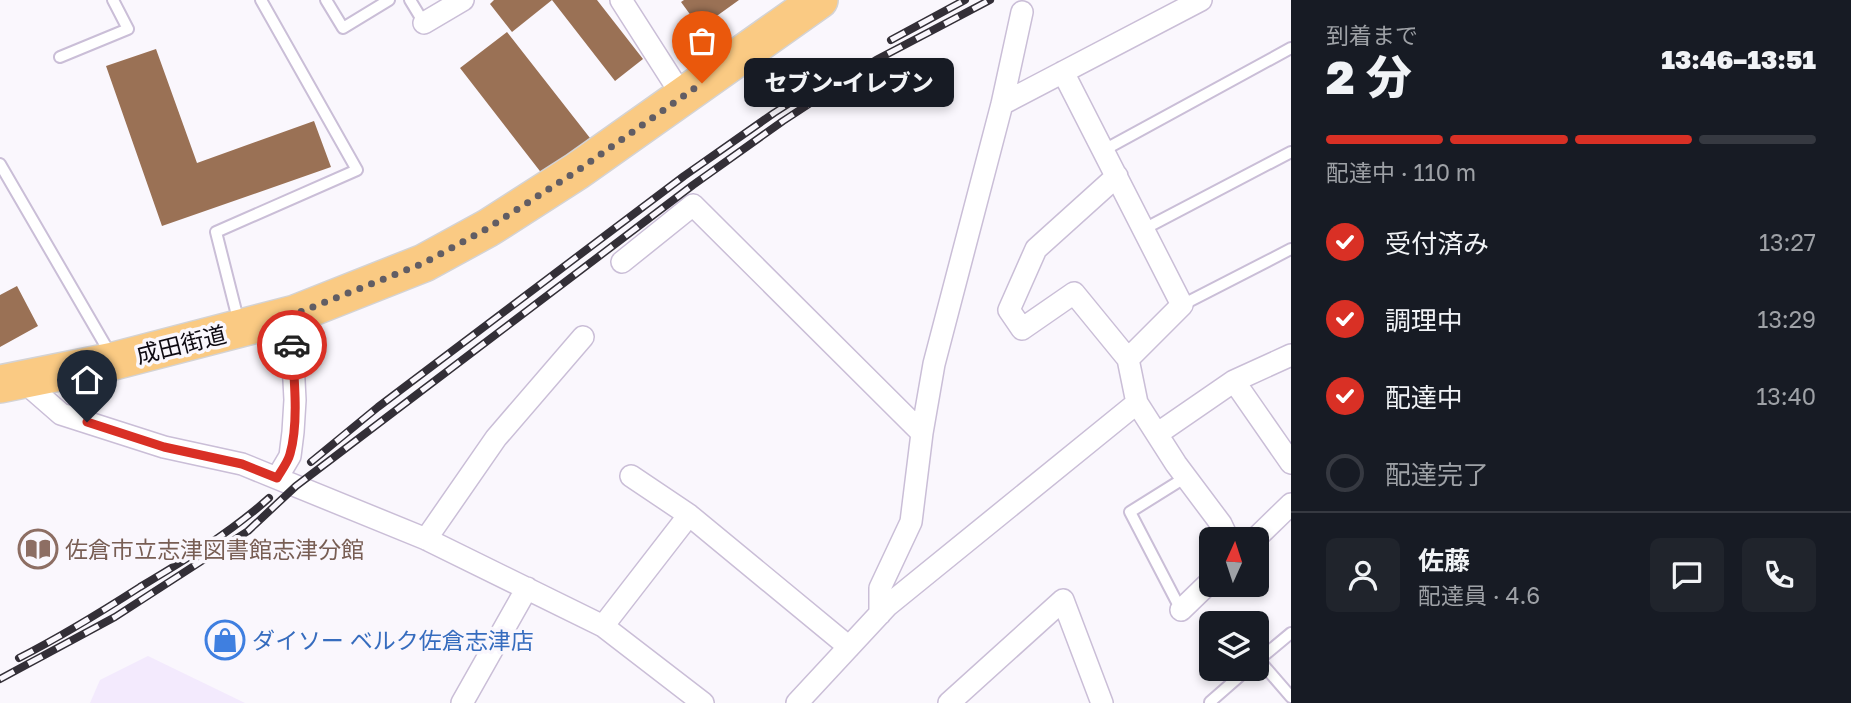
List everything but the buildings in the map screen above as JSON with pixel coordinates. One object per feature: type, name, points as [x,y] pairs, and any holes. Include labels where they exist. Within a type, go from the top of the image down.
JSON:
[{"type":"highway","name":"成田街道","points":[[11,382],[114,361],[295,314],[424,263],[488,228],[577,171],[819,0]]},
{"type":"street","points":[[424,23],[463,0]]},
{"type":"street","points":[[621,0],[683,97]]},
{"type":"street","points":[[1002,104],[1201,0]]},
{"type":"street","points":[[880,614],[880,589],[911,522],[934,364],[1002,104],[1022,12]]},
{"type":"street","points":[[1063,72],[1182,305],[1128,359]]},
{"type":"street","points":[[1117,176],[1036,249],[1009,310],[1022,329],[1074,293],[1128,359],[1137,404],[1222,527]]},
{"type":"street","points":[[622,262],[693,205],[922,433]]},
{"type":"street","points":[[277,478],[290,456],[293,432],[295,400],[292,342],[295,314]]},
{"type":"street","points":[[426,539],[496,438],[583,337]]},
{"type":"street","points":[[1157,434],[1234,382],[1291,355]]},
{"type":"street","points":[[11,382],[61,414],[164,447],[242,464],[426,539],[603,626],[703,703]]},
{"type":"street","points":[[1234,382],[1291,463]]},
{"type":"street","points":[[797,703],[887,606],[1137,404]]},
{"type":"street","points":[[631,476],[689,515],[849,648]]},
{"type":"street","points":[[1267,527],[1291,504]]},
{"type":"street","points":[[603,626],[689,515]]},
{"type":"street","points":[[462,703],[527,588]]},
{"type":"street","points":[[1181,610],[1199,593]]},
{"type":"street","points":[[949,703],[1063,600],[1102,703]]},
{"type":"lane","points":[[61,57],[128,29],[113,0]]},
{"type":"lane","points":[[241,329],[216,232],[357,170],[261,0]]},
{"type":"lane","points":[[326,0],[342,28],[389,0]]},
{"type":"lane","points":[[410,0],[424,23]]},
{"type":"lane","points":[[1104,150],[1291,48]]},
{"type":"lane","points":[[1144,229],[1291,152]]},
{"type":"lane","points":[[0,164],[114,361]]},
{"type":"lane","points":[[1182,305],[1291,249]]},
{"type":"lane","points":[[1181,610],[1130,512],[1186,477]]},
{"type":"lane","points":[[1269,652],[1291,633]]},
{"type":"lane","points":[[1269,673],[1291,697]]},
{"type":"lane","points":[[1210,703],[1234,681]]},
{"type":"shaded area","points":[[148,656],[245,703],[90,703],[100,680]]},
{"type":"railway","points":[[891,40],[965,0]]},
{"type":"railway","points":[[0,679],[115,617],[248,531],[296,486],[693,185],[876,60],[990,0]]},
{"type":"railway","points":[[311,462],[378,407],[684,176],[852,63]]},
{"type":"railway","points":[[19,658],[50,642],[190,556],[239,523],[269,498]]},
{"type":"way so far","points":[[292,345],[295,314],[424,263],[488,228],[577,171],[702,83]]},
{"type":"place","name":"セブン-イレブン","points":[[702,83]]},
{"type":"place","name":"佐倉市立志津図書館志津分館","points":[[38,549]]},
{"type":"place","name":"ダイソー ベルク佐倉志津店","points":[[225,640]]},
{"type":"route","points":[[87,422],[164,447],[242,464],[277,478],[290,456],[293,432],[295,400],[292,345]]}]
